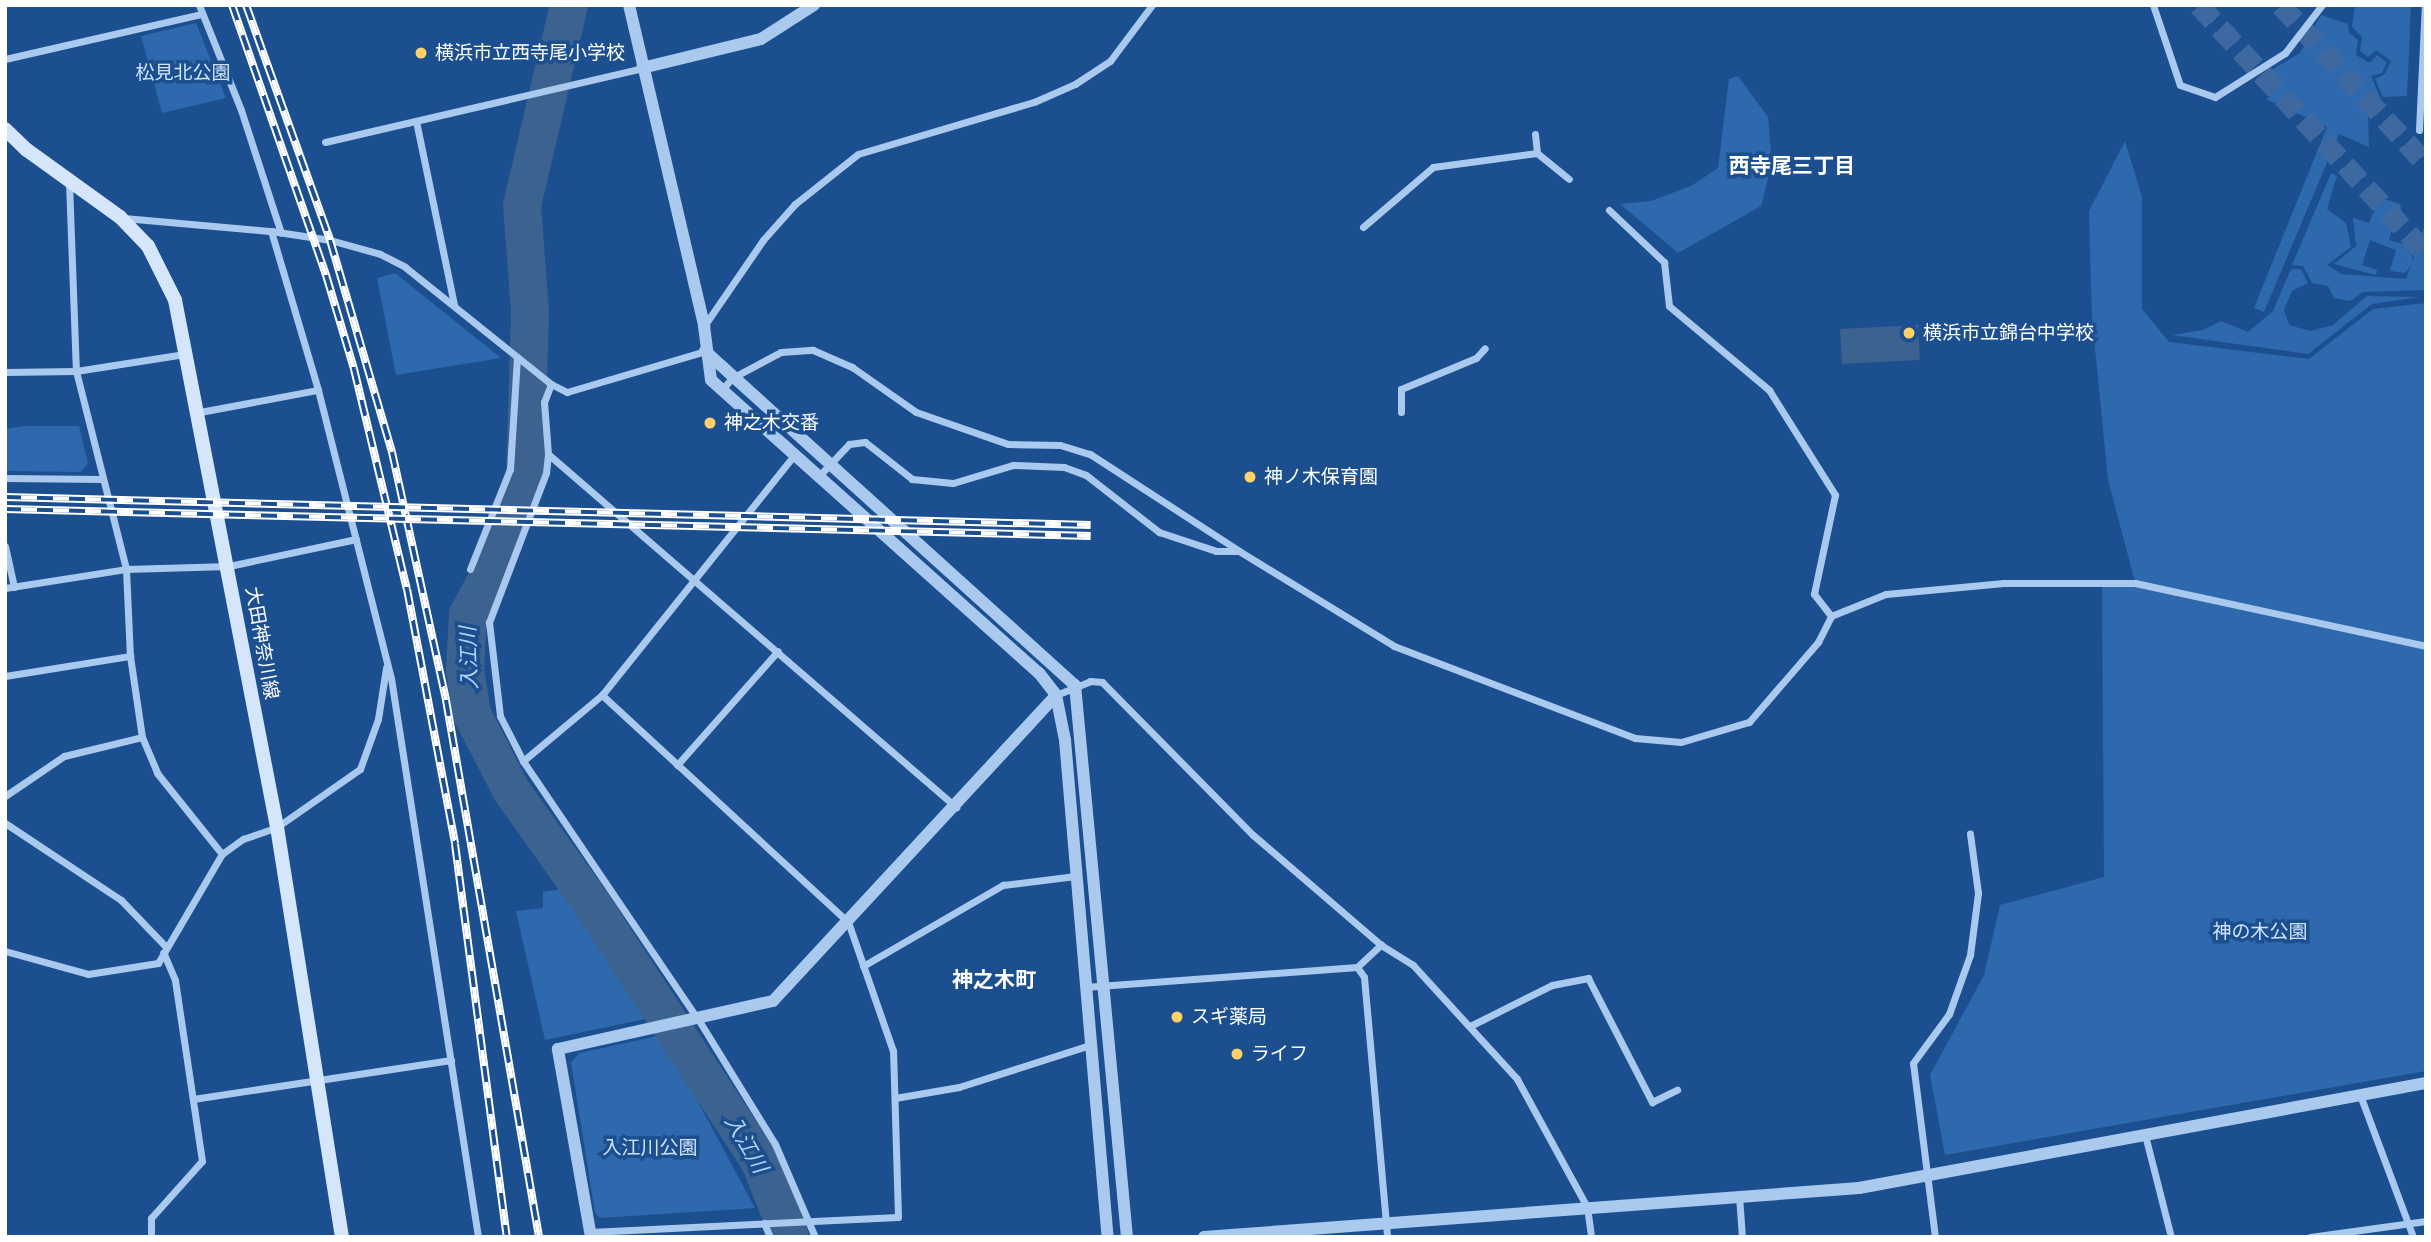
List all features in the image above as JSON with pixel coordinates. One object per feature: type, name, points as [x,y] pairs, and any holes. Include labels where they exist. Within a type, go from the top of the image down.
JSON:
[{"type":"main road","name":"大田神奈川線","points":[[5,129],[69,181],[120,217],[148,246],[175,299],[189,354],[277,827],[342,1237]]},
{"type":"street","points":[[199,5],[281,233]]},
{"type":"street","points":[[629,5],[704,326],[705,351],[712,380],[1039,673],[1056,695],[1065,740],[1084,987],[1108,1237]]},
{"type":"street","points":[[325,142],[761,39],[814,5]]},
{"type":"street","points":[[704,326],[771,231],[795,204],[858,154],[1034,102],[1075,84],[1110,61],[1152,5]]},
{"type":"street","points":[[2153,5],[2180,85],[2215,97],[2285,53],[2322,5]]},
{"type":"street","points":[[2419,130],[2425,5]]},
{"type":"street","points":[[5,59],[202,14]]},
{"type":"street","points":[[416,121],[454,306]]},
{"type":"street","points":[[1535,134],[1537,153],[1569,179]]},
{"type":"street","points":[[1363,227],[1433,167],[1537,153]]},
{"type":"street","points":[[69,181],[76,371],[126,569],[130,656],[142,737],[157,773],[222,854]]},
{"type":"street","points":[[1609,210],[1664,262],[1669,306],[1769,390],[1835,495],[1814,594],[1831,616]]},
{"type":"street","points":[[120,217],[271,231],[330,240],[380,254],[405,267],[551,384],[576,391],[705,351]]},
{"type":"street","points":[[271,231],[318,390],[387,663],[478,1237]]},
{"type":"street","points":[[1401,412],[1401,388],[1476,358],[1485,348]]},
{"type":"street","points":[[722,391],[732,378],[781,352],[813,350],[852,367],[916,412],[1007,444],[1060,445],[1090,454],[1239,551],[1394,646],[1635,738],[1681,742],[1749,722],[1818,642],[1831,616],[1885,594],[2003,583],[2135,583],[2426,646]]},
{"type":"street","points":[[705,351],[1075,685],[1126,1237]]},
{"type":"street","points":[[5,372],[76,371],[189,354]]},
{"type":"street","points":[[470,569],[510,469],[519,358]]},
{"type":"street","points":[[551,384],[544,402],[548,454],[546,473],[489,622],[500,716],[523,761],[696,1019],[775,1144],[811,1220],[815,1237]]},
{"type":"street","points":[[200,412],[318,390]]},
{"type":"street","points":[[818,477],[849,443],[865,442],[912,480],[953,483],[1013,465],[1064,467],[1086,475],[1159,532],[1216,551],[1239,551]]},
{"type":"street","points":[[548,454],[957,807]]},
{"type":"street","points":[[523,761],[602,695],[794,455]]},
{"type":"street","points":[[5,478],[102,480]]},
{"type":"street","points":[[5,588],[126,569],[229,566],[356,539]]},
{"type":"street","points":[[5,546],[14,587]]},
{"type":"street","points":[[677,765],[778,651]]},
{"type":"street","points":[[5,676],[130,656]]},
{"type":"street","points":[[5,951],[88,974],[158,963],[222,854],[243,839],[277,827],[360,769],[377,719],[387,663]]},
{"type":"street","points":[[602,695],[848,922],[893,1051],[898,1217],[590,1234],[558,1049],[773,1001],[848,922],[957,807],[1056,695],[1075,685],[1102,682],[1253,835],[1381,945],[1413,965],[1517,1079],[1587,1207],[1591,1237]]},
{"type":"street","points":[[5,796],[64,756],[142,737]]},
{"type":"street","points":[[5,823],[121,900],[165,950],[175,980],[202,1161],[151,1218],[151,1237]]},
{"type":"street","points":[[1935,1237],[1913,1063],[1949,1014],[1970,955],[1978,893],[1970,834]]},
{"type":"street","points":[[863,966],[1003,885],[1075,876]]},
{"type":"street","points":[[1084,987],[1357,967],[1381,945]]},
{"type":"street","points":[[1357,967],[1364,977],[1387,1237]]},
{"type":"street","points":[[1470,1026],[1552,985],[1588,978],[1652,1102],[1677,1090]]},
{"type":"street","points":[[895,1098],[958,1087],[1090,1045]]},
{"type":"street","points":[[193,1099],[451,1060]]},
{"type":"street","points":[[1204,1237],[1859,1188],[2426,1083]]},
{"type":"street","points":[[2360,1095],[2413,1237]]},
{"type":"street","points":[[2145,1135],[2171,1237]]},
{"type":"street","points":[[1739,1196],[1742,1237]]},
{"type":"street","points":[[2310,1237],[2426,1221]]},
{"type":"street","points":[[764,1223],[770,1237]]},
{"type":"green space","points":[[2355,5],[2411,5],[2407,96],[2383,97],[2375,79],[2385,74],[2391,61],[2376,50],[2368,57],[2360,51],[2362,37],[2352,27]]},
{"type":"green space","points":[[2321,15],[2348,24],[2349,33],[2358,40],[2356,55],[2370,63],[2377,55],[2387,62],[2382,73],[2371,76],[2380,97],[2368,116],[2369,147],[2339,134],[2264,312],[2254,308],[2327,127],[2266,99],[2270,96],[2258,78],[2300,53]]},
{"type":"green space","name":"松見北公園","points":[[196,23],[226,98],[162,113],[141,36]]},
{"type":"green space","points":[[1738,76],[1768,117],[1772,163],[1761,206],[1678,253],[1620,204],[1651,201],[1691,186],[1718,168],[1729,79]]},
{"type":"green space","name":"神の木公園","points":[[2125,141],[2142,197],[2142,309],[2169,342],[2309,359],[2373,309],[2426,303],[2426,1071],[1945,1155],[1930,1075],[1984,975],[2000,905],[2104,877],[2102,584],[2135,582],[2108,480],[2092,318],[2089,211]]},
{"type":"green space","points":[[2331,173],[2337,176],[2327,209],[2346,223],[2351,247],[2327,265],[2342,274],[2406,279],[2426,222],[2426,290],[2363,292],[2350,301],[2334,298],[2328,286],[2312,283],[2303,266],[2292,265]]},
{"type":"green space","points":[[2384,199],[2400,204],[2404,221],[2392,230],[2389,240],[2413,247],[2412,264],[2405,273],[2390,271],[2396,250],[2370,240],[2362,265],[2377,270],[2376,275],[2334,264],[2356,246],[2353,218],[2369,223],[2377,204]]},
{"type":"green space","points":[[2291,269],[2301,269],[2308,283],[2292,291],[2284,310],[2289,325],[2310,331],[2333,325],[2367,296],[2420,297],[2372,304],[2308,354],[2172,335],[2203,330],[2221,321],[2248,332],[2273,311]]},
{"type":"green space","points":[[395,273],[501,358],[396,375],[377,278]]},
{"type":"green space","points":[[25,426],[79,426],[88,463],[81,472],[5,471],[5,429]]},
{"type":"green space","points":[[574,887],[655,1017],[545,1040],[516,911],[543,908],[543,892]]},
{"type":"green space","name":"入江川公園","points":[[662,1035],[755,1208],[600,1218],[595,1213],[571,1062],[580,1053]]},
{"type":"shaded area","points":[[1918,325],[1920,360],[1842,364],[1840,329]]},
{"type":"waterway","name":"入江川","points":[[569,5],[522,205],[530,312],[525,478],[492,570],[468,614],[465,670],[472,714],[511,790],[592,904],[759,1160],[790,1237]]},
{"type":"tunnel","points":[[2199,5],[2426,253]]},
{"type":"tunnel","points":[[2281,5],[2426,164]]},
{"type":"railway","points":[[232,5],[326,275],[354,369],[407,589],[455,844],[507,1237]]},
{"type":"railway","points":[[246,5],[330,240],[392,452],[446,700],[539,1237]]},
{"type":"railway","points":[[5,497],[1091,525]]},
{"type":"railway","points":[[5,509],[1091,536]]},
{"type":"place","name":"横浜市立西寺尾小学校","points":[[421,53]]},
{"type":"place","name":"横浜市立錦台中学校","points":[[1909,333]]},
{"type":"place","name":"神之木交番","points":[[710,423]]},
{"type":"place","name":"神ノ木保育園","points":[[1250,477]]},
{"type":"place","name":"スギ薬局","points":[[1177,1017]]},
{"type":"place","name":"ライフ","points":[[1237,1054]]},
{"type":"district","name":"西寺尾三丁目","points":[[1792,166]]},
{"type":"district","name":"神之木町","points":[[994,980]]}]
